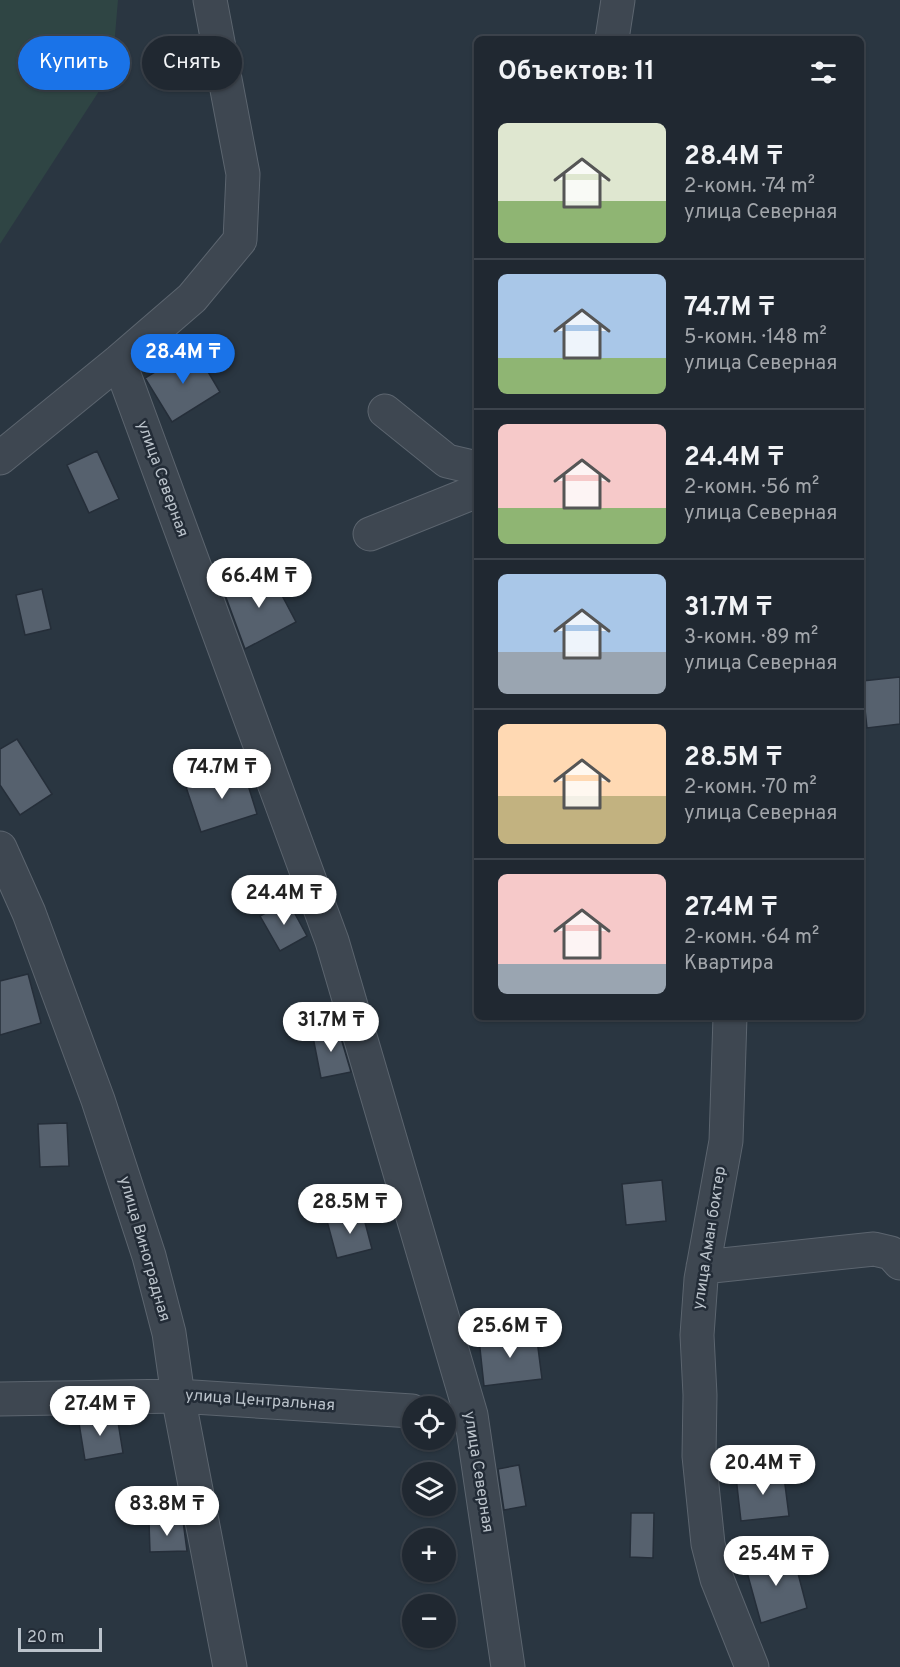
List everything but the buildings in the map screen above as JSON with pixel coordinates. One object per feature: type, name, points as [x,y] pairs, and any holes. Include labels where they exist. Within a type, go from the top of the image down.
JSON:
[{"type":"street","points":[[0,458],[192,298],[240,240],[243,174],[210,0]]},
{"type":"street","points":[[612,36],[618,0]]},
{"type":"street","name":"улица Северная","points":[[119,361],[332,941],[458,1414],[508,1667]]},
{"type":"street","points":[[384,411],[447,461],[474,467]]},
{"type":"street","points":[[370,534],[474,492]]},
{"type":"street","name":"улица Виноградная","points":[[0,848],[29,913],[98,1100],[146,1245],[169,1333],[178,1396],[230,1667]]},
{"type":"street","name":"улица Аман боктер","points":[[730,1020],[726,1141],[703,1267],[696,1335],[700,1395],[699,1456],[708,1544],[717,1579],[752,1667]]},
{"type":"street","points":[[703,1267],[874,1249],[891,1253],[900,1263]]},
{"type":"street","name":"улица Центральная","points":[[0,1399],[178,1396],[402,1410]]},
{"type":"green space","points":[[0,0],[118,0],[115,36],[18,36],[18,90],[100,90],[0,244]]}]
